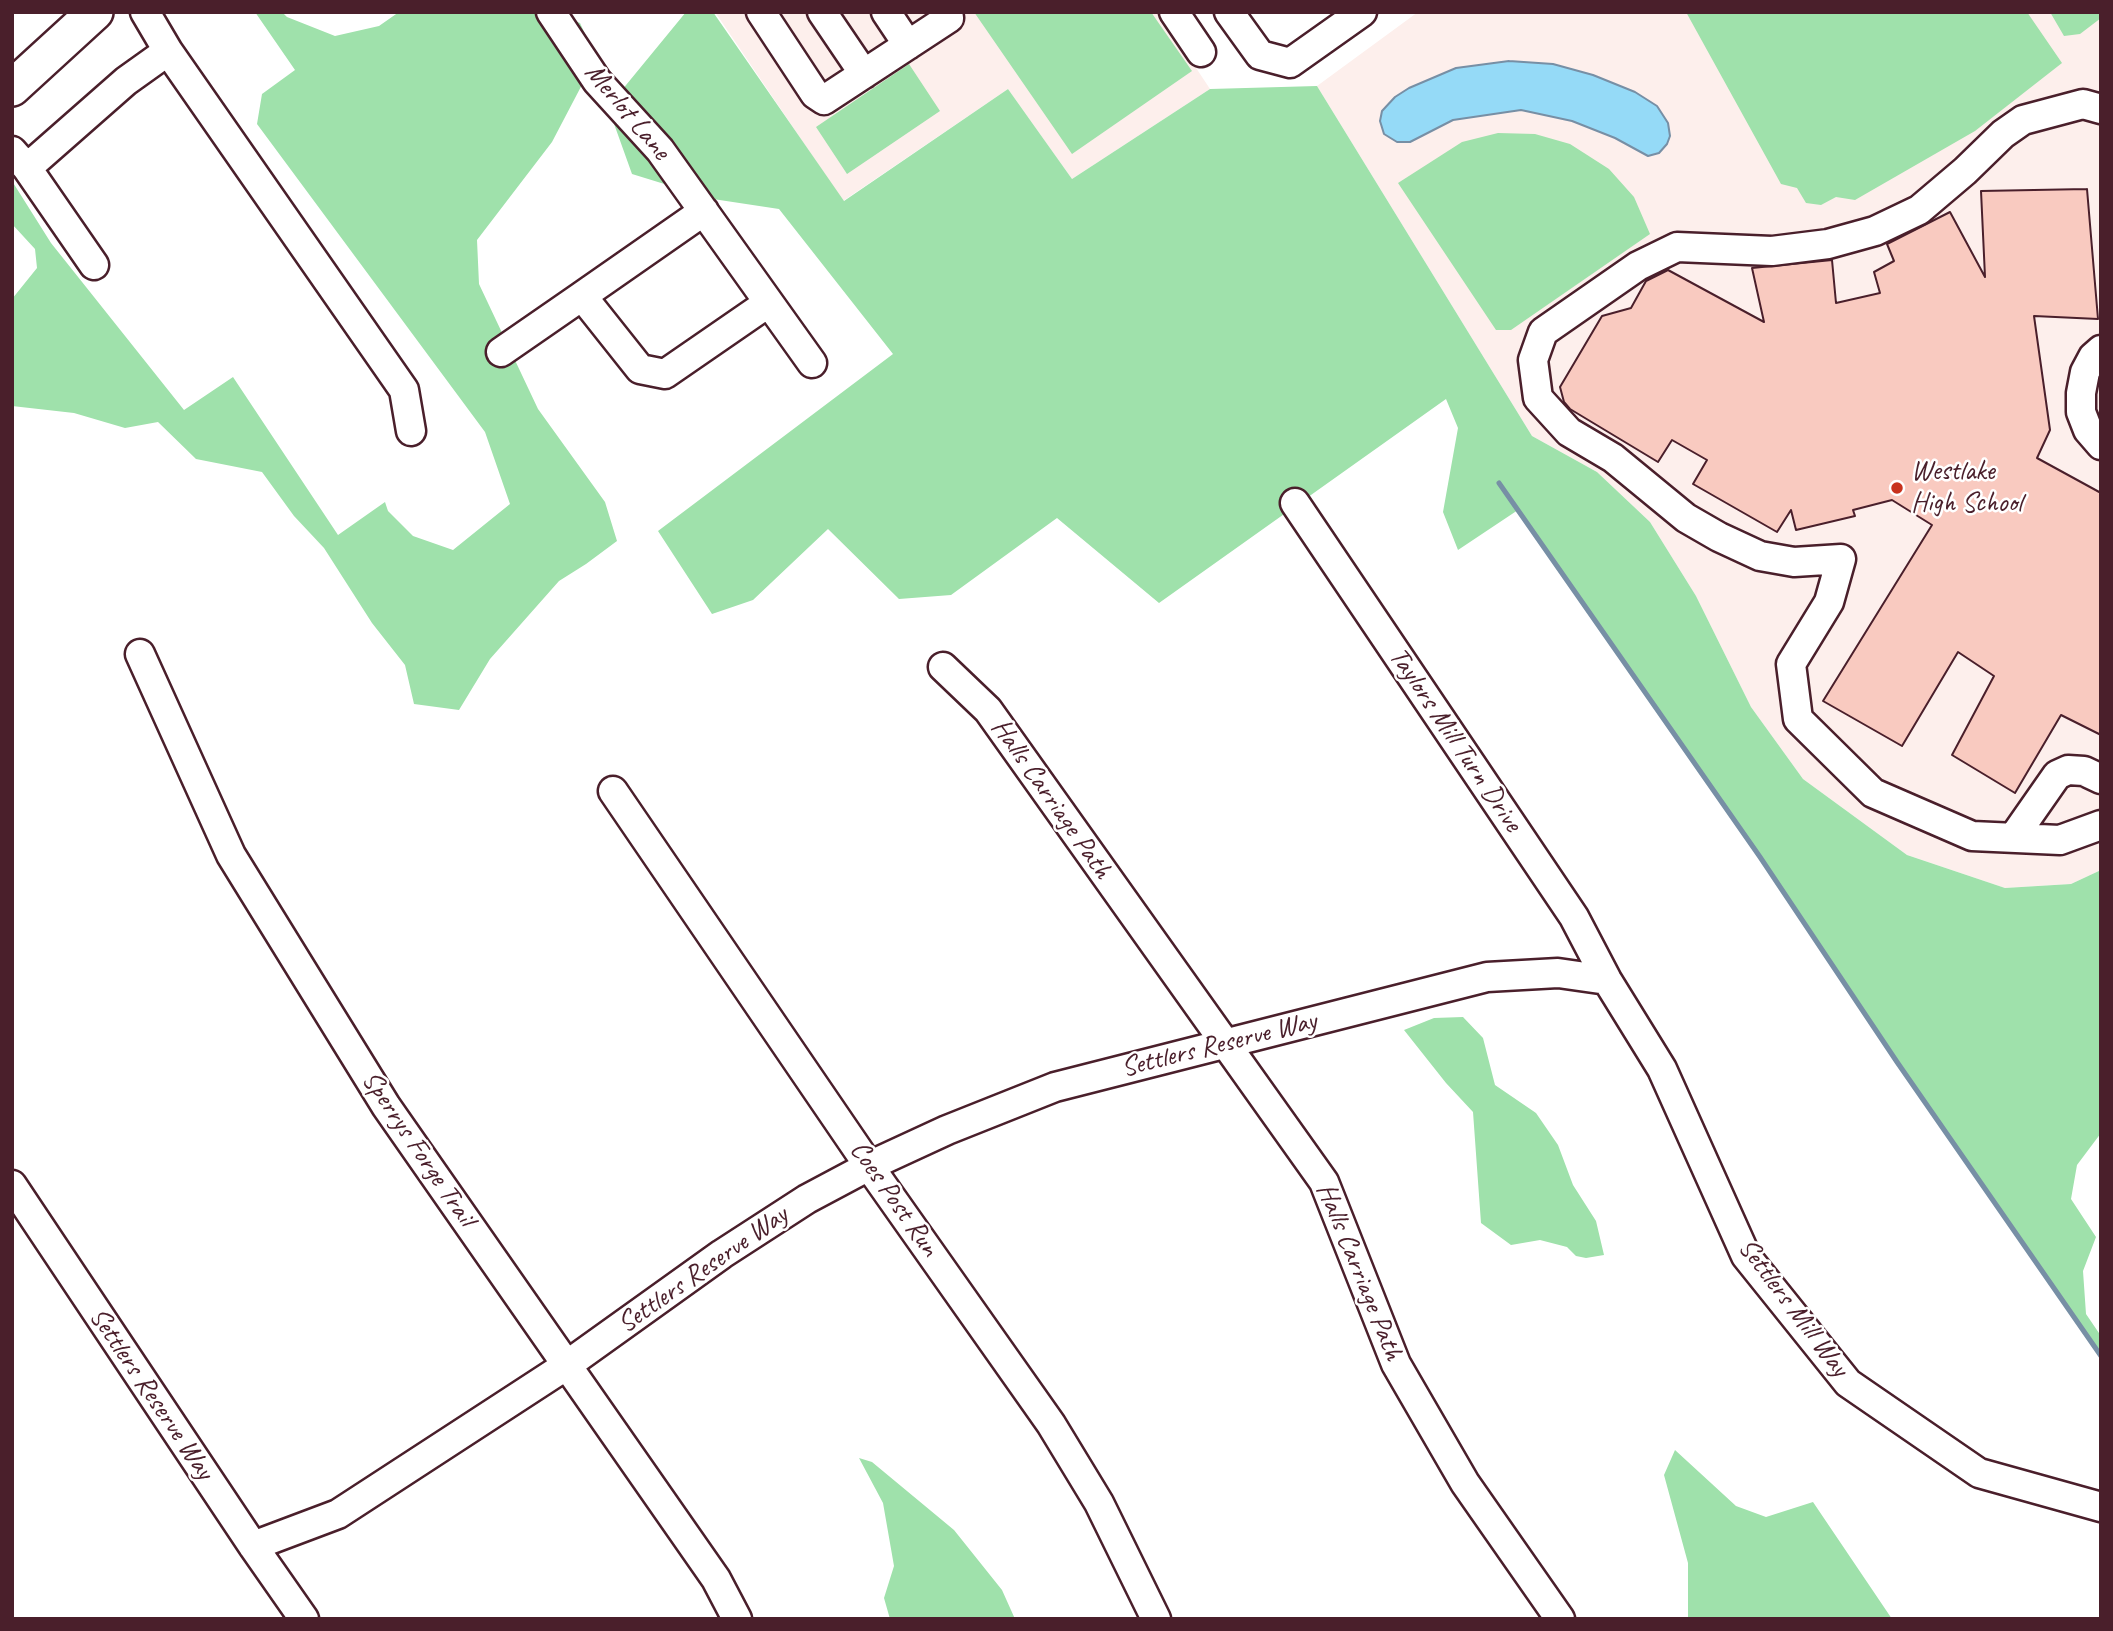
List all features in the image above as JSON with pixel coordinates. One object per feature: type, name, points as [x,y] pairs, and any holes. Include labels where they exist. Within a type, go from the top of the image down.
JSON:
[{"type":"main road","points":[[12,88],[95,12]]},
{"type":"street","points":[[145,12],[168,51],[404,390],[411,430]]},
{"type":"street","name":"Merlot Lane","points":[[551,12],[597,81],[660,149],[811,363]]},
{"type":"street","points":[[761,12],[820,99],[824,100],[949,18],[948,12]]},
{"type":"street","points":[[822,12],[864,74]]},
{"type":"street","points":[[886,12],[908,45]]},
{"type":"street","points":[[1174,12],[1201,52]]},
{"type":"street","points":[[1228,12],[1260,55],[1290,63],[1362,12]]},
{"type":"street","points":[[94,265],[20,159],[168,51]]},
{"type":"street","points":[[2099,105],[2084,104],[2023,120],[2003,134],[1919,210],[1875,231],[1828,244],[1772,251],[1677,247],[1638,266],[1543,332],[1533,360],[1538,398],[1569,432],[1613,458],[1686,518],[1760,556],[1794,562],[1841,559],[1829,602],[1791,664],[1798,719],[1873,793],[1972,836],[2060,840],[2101,825]]},
{"type":"street","points":[[501,352],[704,211]]},
{"type":"street","points":[[582,296],[640,369],[665,374],[768,303]]},
{"type":"street","points":[[2101,350],[2093,357],[2085,372],[2081,393],[2081,412],[2088,430],[2101,445]]},
{"type":"street","name":"Taylors Mill Turn Drive","points":[[1295,503],[1574,917],[1607,980]]},
{"type":"street","name":"Sperrys Forge Trail","points":[[140,654],[231,855],[386,1106],[716,1579],[737,1619]]},
{"type":"street","name":"Halls Carriage Path","points":[[943,667],[988,710],[1324,1182],[1396,1364],[1465,1483],[1560,1619]]},
{"type":"street","points":[[2013,838],[2056,775],[2068,769],[2084,771],[2101,779]]},
{"type":"street","name":"Coes Post Run","points":[[613,791],[869,1166],[1051,1424],[1099,1503],[1156,1619]]},
{"type":"street","name":"Settlers Reserve Way","points":[[12,1185],[253,1546],[338,1514],[567,1365],[722,1254],[807,1199],[869,1166],[947,1130],[1055,1087],[1487,977],[1558,973],[1607,980]]},
{"type":"street","name":"Settlers Mill Way","points":[[1607,980],[1662,1069],[1746,1256],[1848,1383],[1979,1473],[2101,1507]]},
{"type":"street","points":[[253,1546],[304,1619]]},
{"type":"shaded area","points":[[715,12],[1159,12],[1210,89],[1072,179],[1008,89],[843,201]]},
{"type":"shaded area","points":[[1418,12],[2101,12],[2101,870],[2071,884],[2005,888],[1907,855],[1803,779],[1751,707],[1696,596],[1650,522],[1597,472],[1532,436],[1317,86]]},
{"type":"green space","points":[[255,12],[282,12],[287,17],[335,36],[379,26],[399,12],[553,12],[580,23],[596,58],[552,142],[477,240],[479,284],[538,409],[605,502],[617,541],[559,581],[490,659],[459,710],[414,704],[405,665],[372,623],[324,548],[294,516],[262,472],[196,459],[158,422],[125,428],[74,413],[12,406],[12,299],[37,268],[35,249],[12,224],[12,181],[51,243],[184,410],[233,377],[338,535],[385,502],[388,511],[413,536],[453,550],[510,504],[485,432],[257,124],[262,94],[295,70]]},
{"type":"green space","points":[[686,12],[713,12],[844,201],[1008,89],[1072,179],[1210,89],[1317,86],[1532,436],[1597,472],[1650,522],[1696,596],[1751,707],[1803,779],[1907,855],[2005,888],[2071,884],[2101,870],[2101,1133],[2077,1165],[2071,1199],[2096,1237],[2083,1271],[2086,1314],[2101,1336],[2101,1356],[1897,1062],[1760,857],[1518,510],[1458,550],[1443,512],[1458,428],[1446,399],[1159,603],[1057,518],[951,595],[899,599],[828,529],[753,600],[712,614],[658,531],[893,354],[779,209],[713,199],[632,174],[608,107]]},
{"type":"green space","points":[[974,12],[1151,12],[1192,71],[1072,154]]},
{"type":"green space","points":[[1686,12],[2027,12],[2062,63],[1975,131],[1855,200],[1836,197],[1821,205],[1806,203],[1797,188],[1781,184]]},
{"type":"green space","points":[[2050,12],[2101,12],[2101,18],[2080,34],[2064,36]]},
{"type":"green space","points":[[909,64],[940,111],[847,174],[816,127]]},
{"type":"green space","points":[[1498,133],[1535,134],[1570,144],[1609,169],[1634,197],[1650,234],[1511,330],[1496,330],[1398,183],[1462,142]]},
{"type":"green space","points":[[1463,1017],[1483,1038],[1495,1085],[1536,1113],[1558,1145],[1573,1185],[1596,1221],[1604,1255],[1586,1258],[1576,1256],[1567,1247],[1540,1240],[1511,1245],[1481,1223],[1473,1112],[1404,1030],[1434,1018]]},
{"type":"green space","points":[[1675,1450],[1736,1506],[1766,1517],[1813,1502],[1892,1619],[1688,1619],[1688,1563],[1664,1475]]},
{"type":"green space","points":[[859,1458],[872,1462],[954,1530],[1002,1590],[1015,1619],[890,1619],[884,1598],[894,1566],[883,1503]]},
{"type":"water","points":[[1509,61],[1553,64],[1593,75],[1635,92],[1657,106],[1668,123],[1670,136],[1667,144],[1659,153],[1648,156],[1615,138],[1572,121],[1521,110],[1453,120],[1410,142],[1397,142],[1384,134],[1380,121],[1382,111],[1395,97],[1409,88],[1456,68]]},
{"type":"building","name":"Westlake High School","points":[[2087,189],[2098,319],[2034,316],[2050,430],[2037,458],[2101,493],[2101,735],[2061,715],[2015,793],[1952,755],[1994,676],[1958,652],[1902,746],[1823,701],[1932,525],[1892,500],[1853,510],[1855,516],[1796,530],[1791,510],[1777,532],[1693,484],[1707,460],[1672,440],[1658,462],[1570,409],[1564,402],[1560,387],[1602,316],[1631,308],[1646,281],[1668,270],[1764,322],[1752,268],[1832,260],[1836,303],[1880,293],[1874,272],[1894,261],[1887,244],[1950,212],[1985,277],[1981,191]]},
{"type":"waterway","points":[[1499,483],[1760,857],[1897,1062],[2101,1356]]},
{"type":"place","name":"Westlake High School","points":[[1897,488]]}]
